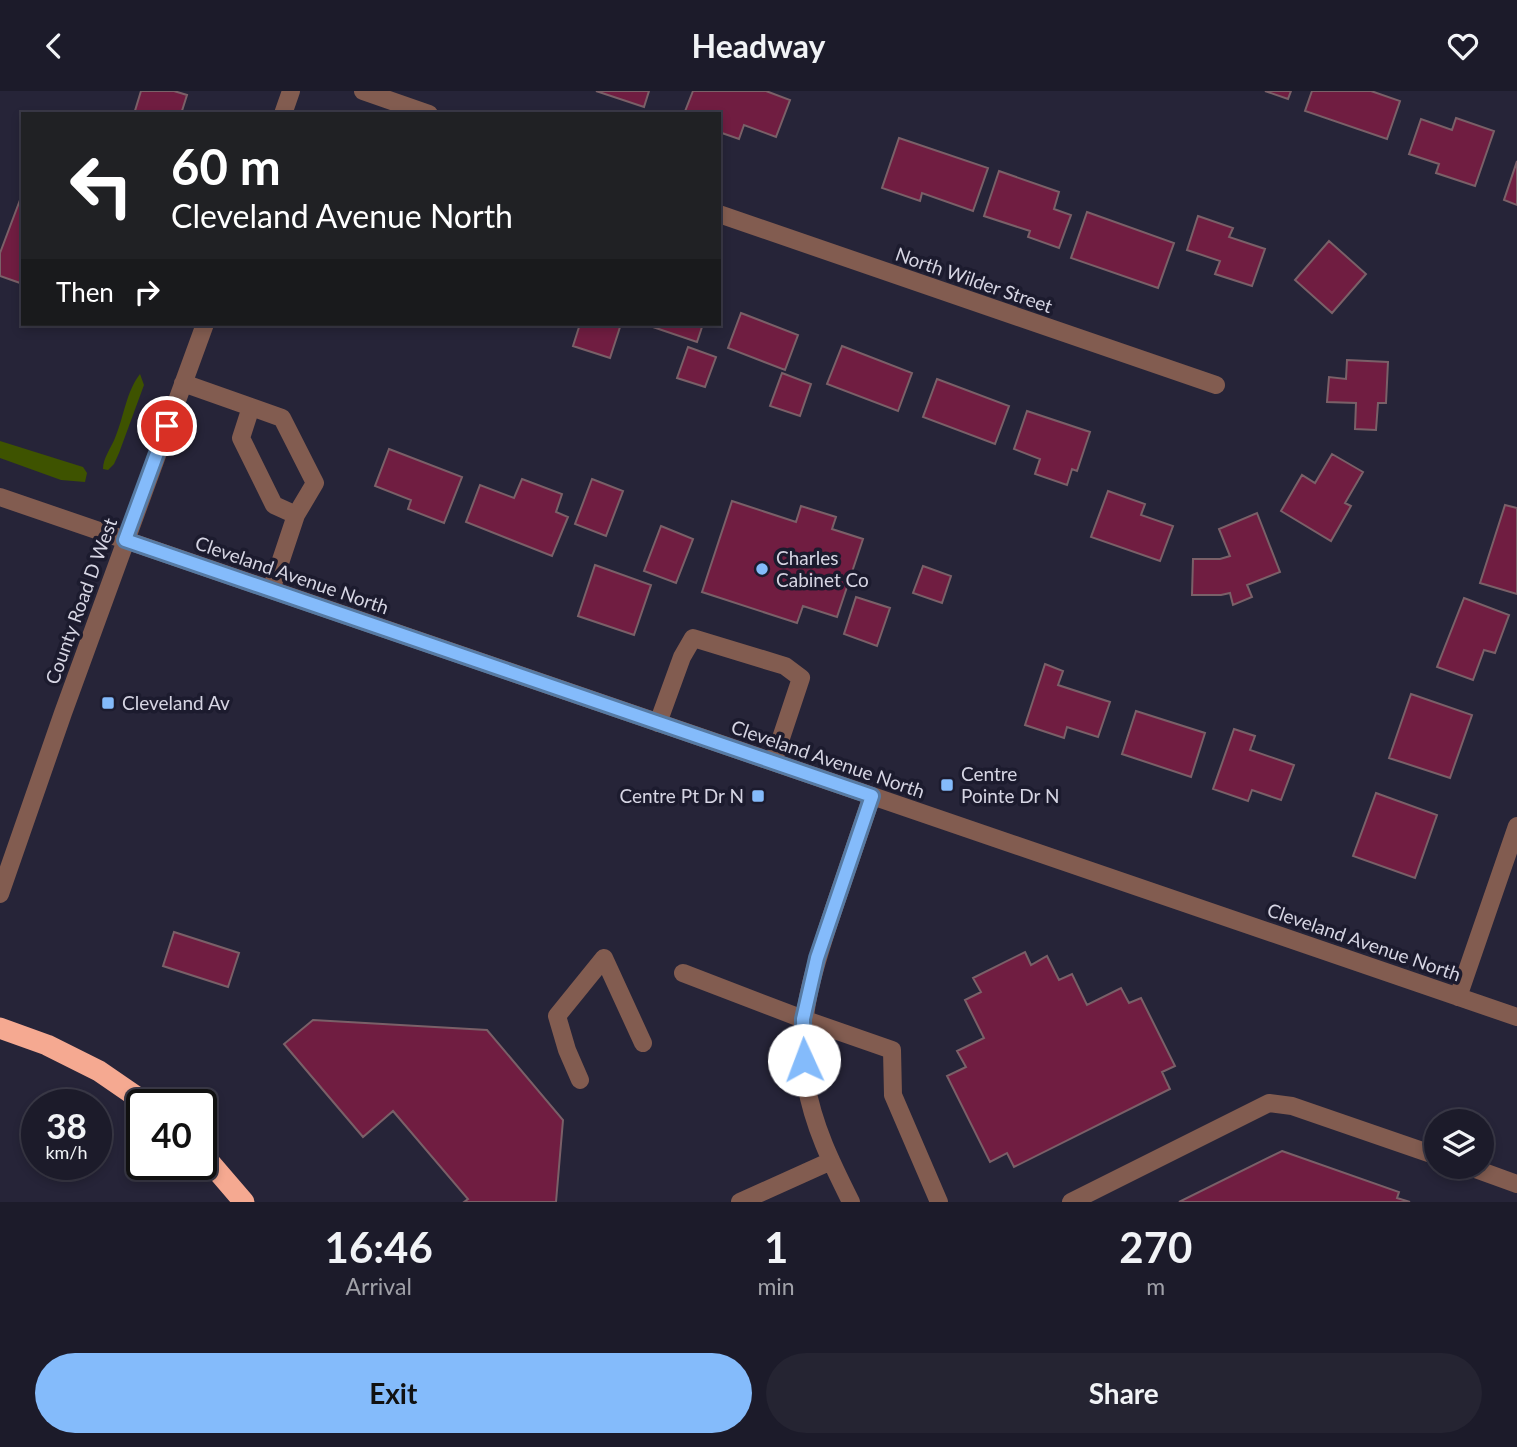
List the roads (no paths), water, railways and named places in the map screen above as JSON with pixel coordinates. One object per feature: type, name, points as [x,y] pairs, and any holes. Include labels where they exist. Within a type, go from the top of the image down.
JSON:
[{"type":"highway","points":[[0,1028],[47,1045],[99,1071],[126,1090]]},
{"type":"highway","points":[[217,1171],[244,1202]]},
{"type":"street","points":[[284,112],[291,91]]},
{"type":"street","points":[[363,91],[423,112]]},
{"type":"street","name":"North Wilder Street","points":[[721,215],[1216,386]]},
{"type":"street","name":"County Road D West","points":[[0,894],[125,540],[204,326]]},
{"type":"street","points":[[183,383],[282,418],[315,483],[296,515],[271,590]]},
{"type":"street","points":[[251,407],[240,437],[274,505],[296,515]]},
{"type":"street","name":"Cleveland Avenue North","points":[[0,497],[1517,1017]]},
{"type":"street","points":[[658,723],[682,657],[693,638],[785,666],[801,678],[773,762]]},
{"type":"street","points":[[851,1202],[815,1121],[806,1082],[803,1019],[817,958],[872,796]]},
{"type":"street","points":[[1458,997],[1517,826]]},
{"type":"street","points":[[580,1080],[557,1016],[604,958],[643,1043]]},
{"type":"street","points":[[683,973],[892,1050],[892,1095],[939,1202]]},
{"type":"street","points":[[1072,1202],[1269,1103],[1292,1106],[1424,1152]]},
{"type":"street","points":[[740,1202],[831,1161]]},
{"type":"street","points":[[1494,1176],[1517,1184]]},
{"type":"place","name":"Charles Cabinet Co","points":[[762,569]]},
{"type":"place","name":"Cleveland Av","points":[[108,703]]},
{"type":"place","name":"Centre Pointe Dr N","points":[[947,785]]},
{"type":"place","name":"Centre Pt Dr N","points":[[758,796]]}]
